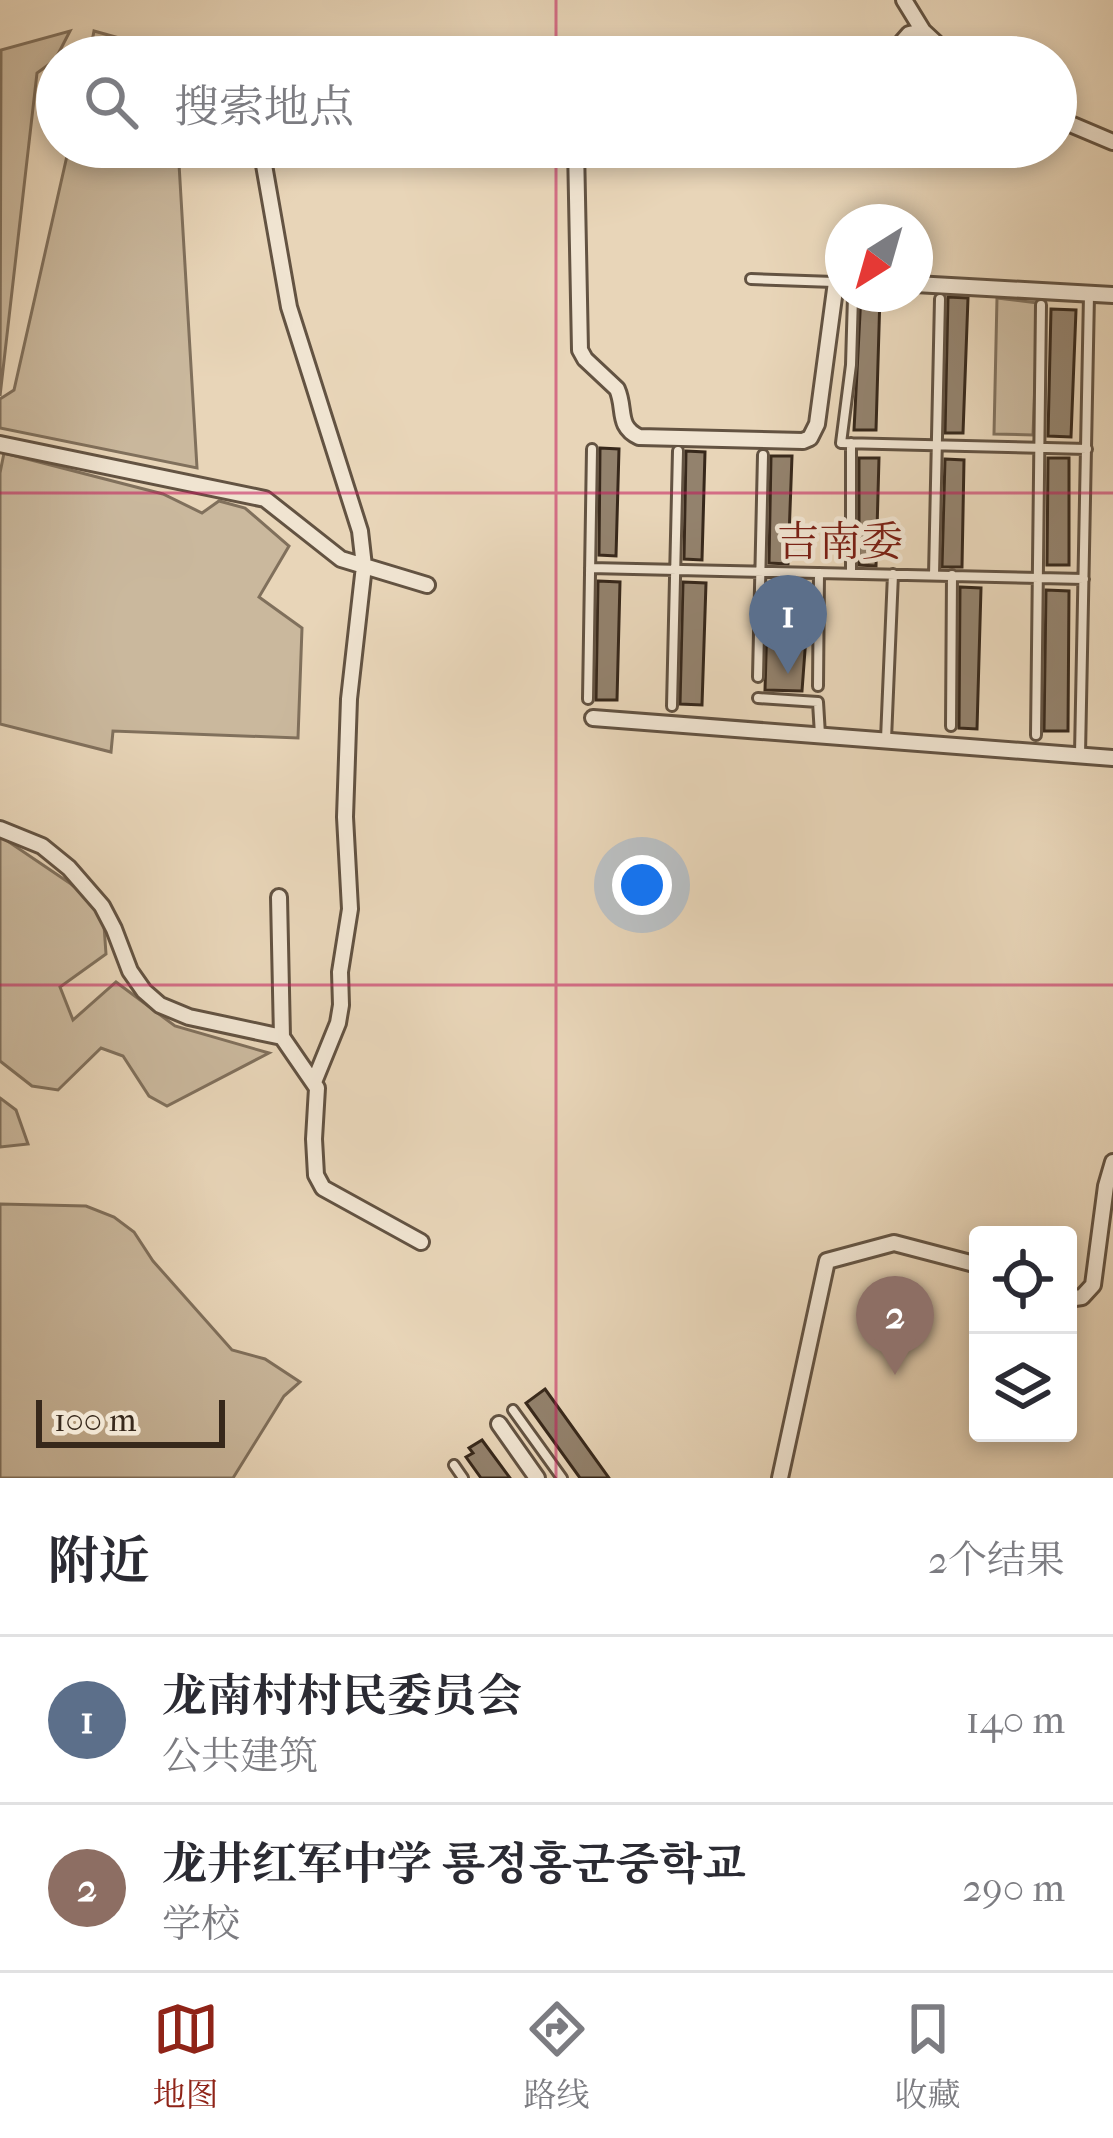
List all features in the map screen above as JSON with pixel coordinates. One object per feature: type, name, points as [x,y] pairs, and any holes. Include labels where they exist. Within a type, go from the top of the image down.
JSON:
[{"type":"street","points":[[904,0],[928,36]]},
{"type":"street","points":[[906,36],[923,31]]},
{"type":"street","points":[[1077,127],[1113,142]]},
{"type":"street","points":[[265,168],[289,308],[360,531],[364,566],[349,699],[345,817],[350,909],[340,972],[341,1005],[314,1082]]},
{"type":"street","points":[[576,168],[580,350],[617,389],[621,418],[630,432],[639,436],[810,438],[817,424],[834,312]]},
{"type":"street","points":[[933,285],[1113,295]]},
{"type":"street","points":[[0,444],[266,499],[340,559],[427,585]]},
{"type":"street","points":[[593,718],[1113,758]]},
{"type":"street","points":[[0,829],[42,846],[69,868],[102,906],[130,971],[160,1005],[189,1017],[282,1037]]},
{"type":"street","points":[[279,897],[282,1037],[317,1088],[316,1174],[323,1188],[421,1242]]},
{"type":"street","points":[[1077,1298],[1093,1285],[1113,1162]]},
{"type":"street","points":[[780,1478],[827,1262],[894,1243],[969,1262]]},
{"type":"street","points":[[499,1424],[537,1478]]},
{"type":"lane","points":[[751,279],[825,282]]},
{"type":"lane","points":[[1080,756],[1090,293]]},
{"type":"lane","points":[[934,575],[940,299]]},
{"type":"lane","points":[[1036,735],[1042,305]]},
{"type":"lane","points":[[853,312],[841,443],[1087,449]]},
{"type":"lane","points":[[851,443],[851,573]]},
{"type":"lane","points":[[588,699],[592,449]]},
{"type":"lane","points":[[672,706],[678,452]]},
{"type":"lane","points":[[758,677],[763,455]]},
{"type":"lane","points":[[590,568],[1084,579]]},
{"type":"lane","points":[[818,686],[820,573]]},
{"type":"lane","points":[[886,741],[893,574]]},
{"type":"lane","points":[[951,726],[952,575]]},
{"type":"lane","points":[[758,698],[818,701],[820,737]]},
{"type":"lane","points":[[513,1410],[562,1478]]},
{"type":"lane","points":[[454,1465],[464,1478]]},
{"type":"shaded area","points":[[36,40],[36,82],[0,396],[1,50]]},
{"type":"shaded area","points":[[64,168],[179,168],[197,468],[0,428],[0,399],[14,390]]},
{"type":"shaded area","points":[[997,298],[1038,303],[1033,435],[994,434]]},
{"type":"shaded area","points":[[4,453],[163,494],[202,513],[219,501],[245,508],[289,546],[259,597],[302,628],[298,738],[113,731],[111,752],[0,724],[0,473]]},
{"type":"shaded area","points":[[0,836],[103,911],[106,954],[60,987],[73,1020],[116,982],[175,1026],[269,1053],[167,1106],[149,1096],[123,1056],[101,1048],[58,1090],[32,1086],[0,1061]]},
{"type":"shaded area","points":[[0,1098],[16,1110],[28,1144],[0,1147]]},
{"type":"shaded area","points":[[0,1204],[86,1206],[114,1217],[134,1232],[153,1261],[232,1350],[265,1359],[300,1382],[284,1396],[233,1478],[0,1478]]},
{"type":"building","points":[[948,297],[968,298],[963,433],[945,433]]},
{"type":"building","points":[[1051,309],[1076,310],[1071,437],[1048,436]]},
{"type":"building","points":[[860,312],[879,312],[876,430],[854,430]]},
{"type":"building","points":[[600,448],[619,449],[616,556],[599,555]]},
{"type":"building","points":[[686,451],[705,452],[702,560],[684,559]]},
{"type":"building","points":[[771,456],[792,456],[788,564],[769,563]]},
{"type":"building","points":[[859,458],[879,458],[876,566],[859,565]]},
{"type":"building","points":[[1048,458],[1069,458],[1069,565],[1047,565]]},
{"type":"building","points":[[945,459],[964,460],[962,567],[942,567]]},
{"type":"building","points":[[598,581],[620,582],[617,700],[596,700]]},
{"type":"building","points":[[683,582],[706,583],[702,705],[680,704]]},
{"type":"building","points":[[768,586],[805,587],[802,691],[765,690]]},
{"type":"building","points":[[960,587],[981,588],[977,729],[959,728]]},
{"type":"building","points":[[1046,590],[1069,591],[1068,731],[1044,731]]},
{"type":"building","points":[[545,1389],[609,1478],[580,1478],[526,1403]]},
{"type":"building","points":[[482,1440],[510,1478],[481,1478],[466,1457],[473,1453],[469,1448]]},
{"type":"place","name":"龙南村村民委员会","points":[[788,674]]},
{"type":"place","name":"龙井红军中学 룡정홍군중학교","points":[[895,1375]]},
{"type":"district","name":"吉南委","points":[[840,542]]}]
